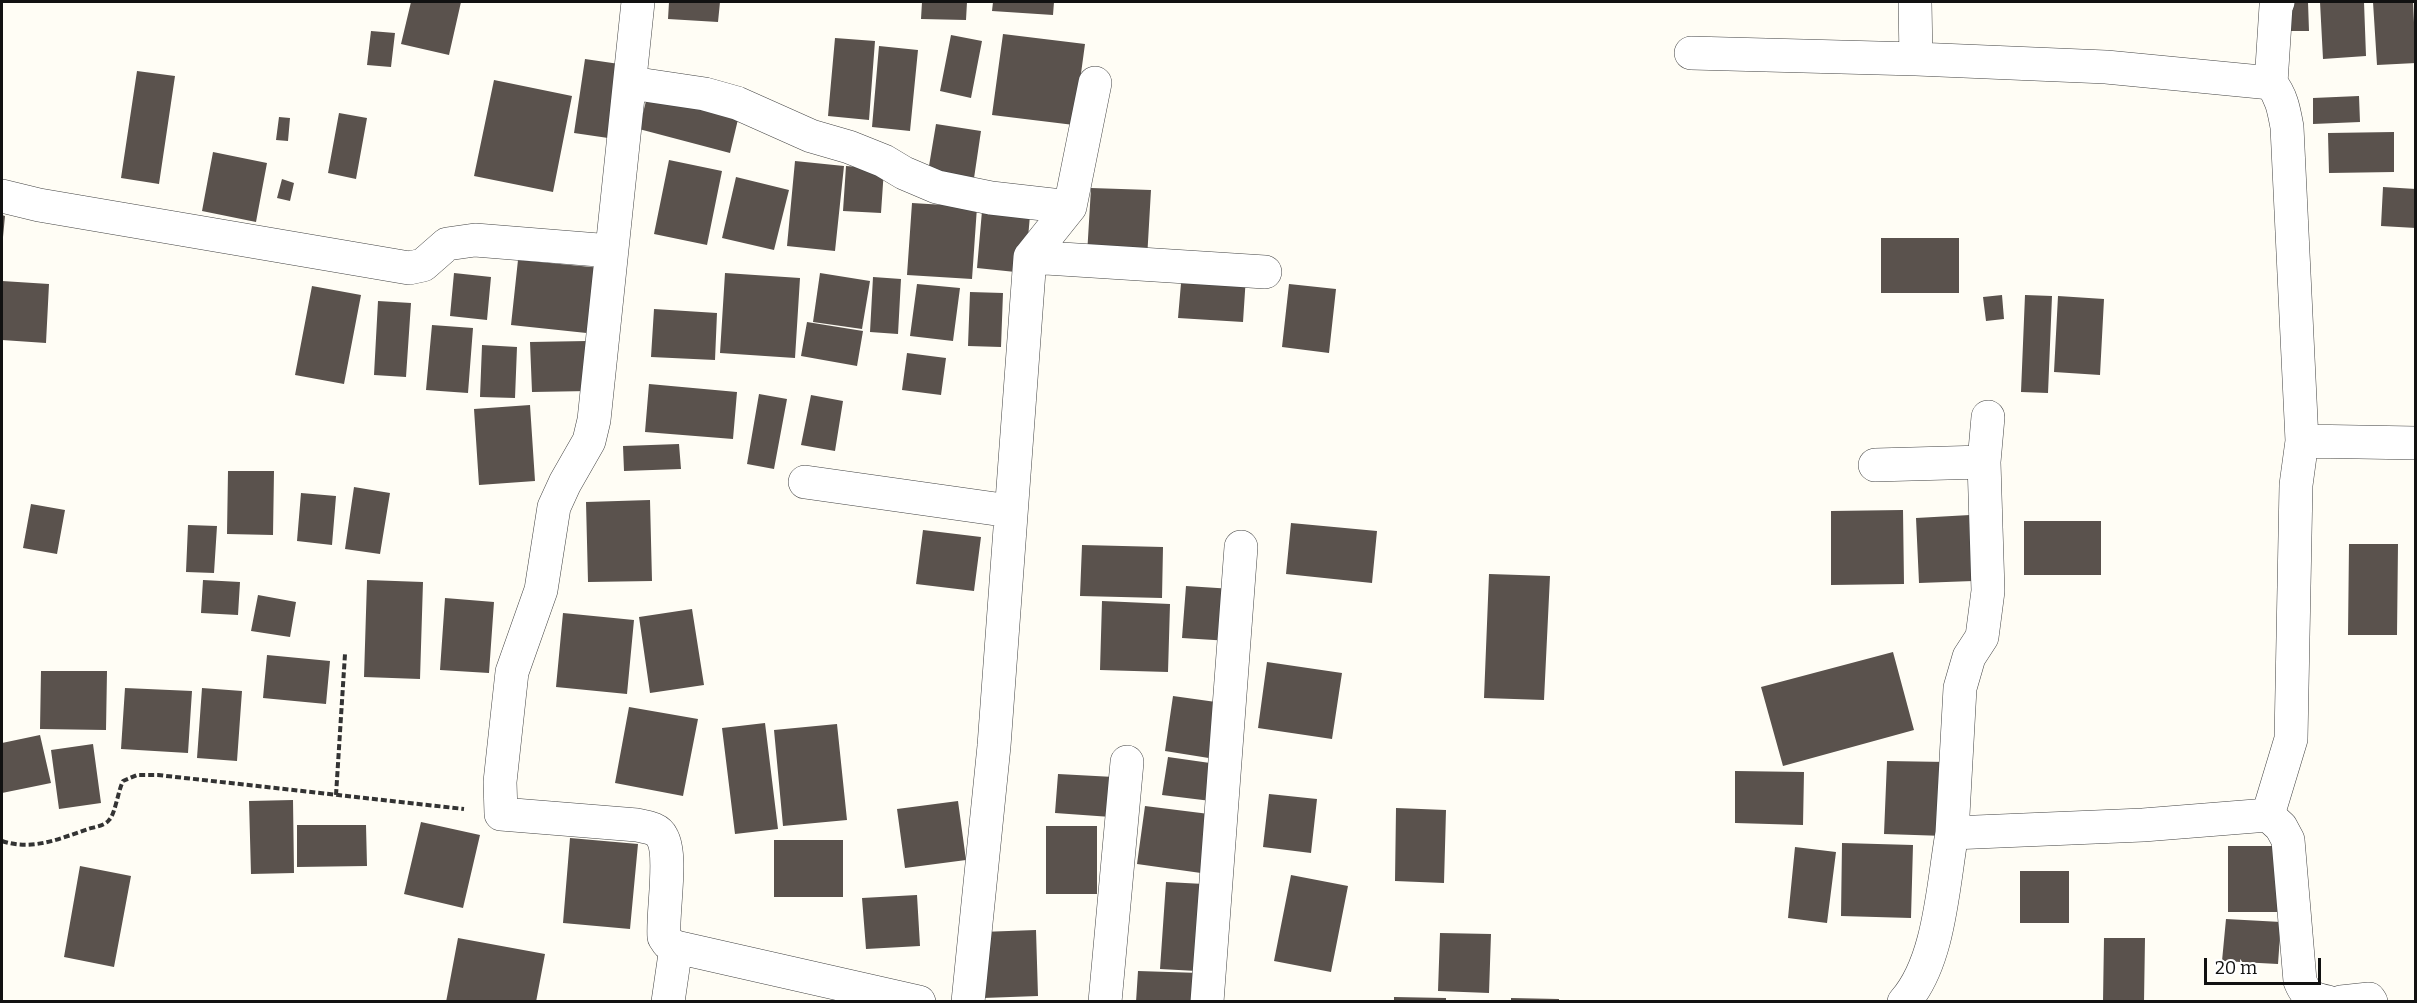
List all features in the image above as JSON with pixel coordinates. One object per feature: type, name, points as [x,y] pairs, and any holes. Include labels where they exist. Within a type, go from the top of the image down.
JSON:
[{"type":"street","points":[[639,2],[594,420],[589,441],[554,507],[541,590],[512,672],[500,782],[501,814],[651,827],[662,835],[666,851],[664,937],[668,943],[676,947],[919,1002]]},
{"type":"street","points":[[1915,2],[1916,59]]},
{"type":"street","points":[[2268,815],[2290,739],[2296,485],[2302,441],[2287,128],[2279,93],[2271,83],[2278,2]]},
{"type":"street","points":[[1691,53],[2106,67],[2271,83]]},
{"type":"street","points":[[631,83],[705,94],[737,103],[811,136],[884,160],[904,173],[937,187],[991,198],[1070,207]]},
{"type":"street","points":[[968,1002],[994,746],[1030,257],[1070,207],[1095,83]]},
{"type":"street","points":[[2,196],[39,205],[409,268],[423,265],[447,244],[475,240],[611,251]]},
{"type":"street","points":[[1030,257],[1265,272]]},
{"type":"street","points":[[1904,1002],[1922,973],[1934,943],[1952,833],[1960,688],[1969,657],[1982,637],[1988,591],[1984,462],[1988,417]]},
{"type":"street","points":[[2302,441],[2415,443]]},
{"type":"street","points":[[1875,465],[1984,462]]},
{"type":"street","points":[[805,482],[1010,512]]},
{"type":"street","points":[[1207,1002],[1241,546]]},
{"type":"street","points":[[1105,1002],[1127,762]]},
{"type":"street","points":[[1952,833],[2143,825],[2268,815],[2281,827],[2288,840],[2300,981],[2306,994],[2316,1000],[2328,1002]]},
{"type":"street","points":[[668,1002],[676,947]]},
{"type":"street","points":[[2342,1002],[2355,999],[2369,999],[2371,1002]]},
{"type":"path","points":[[336,795],[345,654]]},
{"type":"path","points":[[2,841],[15,846],[48,843],[105,824],[113,814],[117,793],[123,781],[137,776],[158,776],[501,814]]},
{"type":"building","points":[[411,2],[461,2],[449,55],[401,44]]},
{"type":"building","points":[[669,2],[720,2],[718,22],[668,19]]},
{"type":"building","points":[[922,2],[967,2],[966,20],[921,19]]},
{"type":"building","points":[[993,2],[1054,2],[1053,15],[992,11]]},
{"type":"building","points":[[2286,2],[2308,2],[2309,31],[2287,31]]},
{"type":"building","points":[[2320,2],[2364,2],[2366,56],[2323,59]]},
{"type":"building","points":[[2373,2],[2413,2],[2416,63],[2377,65]]},
{"type":"building","points":[[371,31],[395,33],[391,67],[367,65]]},
{"type":"building","points":[[1003,34],[1085,44],[1074,125],[992,115]]},
{"type":"building","points":[[951,35],[982,41],[971,98],[940,91]]},
{"type":"building","points":[[835,38],[875,41],[869,120],[828,116]]},
{"type":"building","points":[[879,46],[918,50],[910,131],[872,127]]},
{"type":"building","points":[[585,59],[626,65],[615,139],[574,133]]},
{"type":"building","points":[[137,71],[175,76],[159,184],[121,178]]},
{"type":"building","points":[[494,80],[572,96],[553,192],[474,176]]},
{"type":"building","points":[[649,89],[740,111],[730,153],[639,129]]},
{"type":"building","points":[[2359,96],[2360,122],[2313,124],[2313,98]]},
{"type":"building","points":[[339,113],[367,118],[356,179],[328,173]]},
{"type":"building","points":[[279,117],[290,118],[288,141],[276,140]]},
{"type":"building","points":[[936,124],[981,131],[973,185],[927,178]]},
{"type":"building","points":[[2394,132],[2394,172],[2329,173],[2328,133]]},
{"type":"building","points":[[213,152],[267,163],[256,222],[202,211]]},
{"type":"building","points":[[669,160],[722,171],[707,245],[654,234]]},
{"type":"building","points":[[795,161],[844,166],[835,251],[787,246]]},
{"type":"building","points":[[846,166],[884,169],[881,213],[843,211]]},
{"type":"building","points":[[736,177],[789,190],[774,250],[722,238]]},
{"type":"building","points":[[282,179],[294,183],[290,201],[277,198]]},
{"type":"building","points":[[2383,187],[2416,189],[2416,228],[2381,226]]},
{"type":"building","points":[[1091,188],[1151,190],[1147,259],[1087,255]]},
{"type":"building","points":[[912,203],[977,207],[972,279],[907,275]]},
{"type":"building","points":[[982,211],[1030,215],[1025,273],[977,268]]},
{"type":"building","points":[[2,215],[5,216],[3,237],[2,237]]},
{"type":"building","points":[[1881,238],[1959,238],[1959,293],[1881,293]]},
{"type":"building","points":[[518,260],[602,268],[596,334],[511,325]]},
{"type":"building","points":[[1182,272],[1246,276],[1243,322],[1178,318]]},
{"type":"building","points":[[454,273],[491,277],[487,320],[450,316]]},
{"type":"building","points":[[725,273],[800,278],[795,358],[720,353]]},
{"type":"building","points":[[820,273],[870,281],[862,329],[813,322]]},
{"type":"building","points":[[873,277],[901,279],[898,334],[870,332]]},
{"type":"building","points":[[2,281],[49,284],[46,343],[2,340]]},
{"type":"building","points":[[917,284],[960,288],[953,341],[910,336]]},
{"type":"building","points":[[1289,284],[1336,289],[1329,353],[1282,347]]},
{"type":"building","points":[[312,286],[361,295],[344,384],[295,375]]},
{"type":"building","points":[[970,292],[1003,293],[1001,347],[968,346]]},
{"type":"building","points":[[2002,295],[2004,319],[1986,321],[1983,297]]},
{"type":"building","points":[[2025,295],[2052,296],[2048,393],[2021,392]]},
{"type":"building","points":[[2058,296],[2104,299],[2100,375],[2054,372]]},
{"type":"building","points":[[378,301],[411,303],[406,377],[374,375]]},
{"type":"building","points":[[654,309],[717,313],[715,360],[651,357]]},
{"type":"building","points":[[807,322],[863,331],[857,366],[801,356]]},
{"type":"building","points":[[432,325],[473,328],[468,393],[426,390]]},
{"type":"building","points":[[587,341],[589,391],[532,392],[530,342]]},
{"type":"building","points":[[482,345],[517,347],[515,398],[480,397]]},
{"type":"building","points":[[907,353],[946,358],[941,395],[902,390]]},
{"type":"building","points":[[649,384],[737,392],[733,439],[645,432]]},
{"type":"building","points":[[759,394],[787,399],[774,469],[747,464]]},
{"type":"building","points":[[811,395],[843,401],[835,451],[801,445]]},
{"type":"building","points":[[530,405],[535,481],[479,485],[474,409]]},
{"type":"building","points":[[679,444],[681,469],[624,471],[623,446]]},
{"type":"building","points":[[228,471],[274,471],[273,535],[227,534]]},
{"type":"building","points":[[354,487],[390,493],[380,554],[345,549]]},
{"type":"building","points":[[301,493],[336,496],[332,545],[297,541]]},
{"type":"building","points":[[650,500],[652,581],[588,582],[586,502]]},
{"type":"building","points":[[31,504],[65,510],[57,554],[23,548]]},
{"type":"building","points":[[1903,510],[1904,584],[1831,585],[1831,511]]},
{"type":"building","points":[[1970,515],[1973,581],[1919,583],[1916,518]]},
{"type":"building","points":[[2024,521],[2101,521],[2101,575],[2024,575]]},
{"type":"building","points":[[1291,523],[1377,531],[1372,583],[1286,574]]},
{"type":"building","points":[[188,525],[217,526],[214,573],[186,572]]},
{"type":"building","points":[[923,530],[981,537],[974,591],[916,584]]},
{"type":"building","points":[[2349,544],[2398,544],[2397,635],[2348,635]]},
{"type":"building","points":[[1082,545],[1163,547],[1162,598],[1080,596]]},
{"type":"building","points":[[1489,574],[1550,576],[1544,700],[1484,698]]},
{"type":"building","points":[[203,580],[240,582],[238,615],[201,613]]},
{"type":"building","points":[[367,580],[423,582],[420,679],[364,677]]},
{"type":"building","points":[[1186,586],[1233,589],[1230,641],[1182,638]]},
{"type":"building","points":[[258,595],[296,602],[290,637],[251,631]]},
{"type":"building","points":[[445,598],[494,602],[489,673],[440,670]]},
{"type":"building","points":[[1102,601],[1170,604],[1168,672],[1100,670]]},
{"type":"building","points":[[692,609],[704,685],[650,693],[639,617]]},
{"type":"building","points":[[563,613],[634,620],[627,694],[556,687]]},
{"type":"building","points":[[1893,652],[1914,730],[1783,766],[1761,687]]},
{"type":"building","points":[[267,655],[330,661],[326,704],[263,698]]},
{"type":"building","points":[[1267,662],[1342,673],[1332,739],[1258,728]]},
{"type":"building","points":[[41,671],[107,671],[106,730],[40,729]]},
{"type":"building","points":[[125,688],[192,691],[188,753],[121,749]]},
{"type":"building","points":[[202,688],[242,691],[237,761],[197,758]]},
{"type":"building","points":[[1173,696],[1223,703],[1215,759],[1165,751]]},
{"type":"building","points":[[629,707],[698,719],[683,796],[615,783]]},
{"type":"building","points":[[765,723],[778,829],[735,834],[722,728]]},
{"type":"building","points":[[837,724],[847,820],[783,826],[774,730]]},
{"type":"building","points":[[40,735],[51,783],[2,793],[2,743]]},
{"type":"building","points":[[93,744],[101,803],[59,809],[51,750]]},
{"type":"building","points":[[1168,757],[1217,764],[1211,801],[1162,795]]},
{"type":"building","points":[[1887,761],[1947,762],[1945,836],[1884,834]]},
{"type":"building","points":[[1735,771],[1804,772],[1803,825],[1735,823]]},
{"type":"building","points":[[1058,774],[1114,777],[1111,817],[1055,813]]},
{"type":"building","points":[[1269,794],[1317,799],[1311,853],[1263,847]]},
{"type":"building","points":[[293,800],[294,873],[251,874],[249,801]]},
{"type":"building","points":[[958,801],[966,860],[905,868],[897,809]]},
{"type":"building","points":[[1145,806],[1209,814],[1201,873],[1137,864]]},
{"type":"building","points":[[1396,808],[1446,810],[1444,883],[1395,881]]},
{"type":"building","points":[[421,822],[480,835],[463,908],[404,894]]},
{"type":"building","points":[[297,825],[366,825],[367,866],[297,867]]},
{"type":"building","points":[[1046,826],[1097,826],[1097,894],[1046,894]]},
{"type":"building","points":[[570,838],[638,844],[630,929],[563,923]]},
{"type":"building","points":[[774,840],[843,840],[843,897],[774,897]]},
{"type":"building","points":[[1842,843],[1913,845],[1911,918],[1841,916]]},
{"type":"building","points":[[2228,846],[2285,846],[2285,912],[2228,912]]},
{"type":"building","points":[[1795,847],[1836,852],[1827,923],[1788,918]]},
{"type":"building","points":[[80,866],[131,876],[114,967],[64,957]]},
{"type":"building","points":[[2020,871],[2069,871],[2069,923],[2020,923]]},
{"type":"building","points":[[1291,875],[1348,886],[1331,972],[1274,961]]},
{"type":"building","points":[[1166,882],[1204,884],[1197,971],[1160,969]]},
{"type":"building","points":[[917,895],[920,946],[866,949],[862,898]]},
{"type":"building","points":[[2226,919],[2281,922],[2278,964],[2222,961]]},
{"type":"building","points":[[1036,930],[1038,996],[983,998],[981,932]]},
{"type":"building","points":[[1440,933],[1491,934],[1489,993],[1438,991]]},
{"type":"building","points":[[458,938],[545,954],[536,1002],[446,1002]]},
{"type":"building","points":[[2104,938],[2145,938],[2144,1002],[2103,1002]]},
{"type":"building","points":[[1138,971],[1200,973],[1198,1002],[1136,1002]]},
{"type":"building","points":[[1394,997],[1446,998],[1446,1002],[1394,1002]]},
{"type":"building","points":[[1511,998],[1559,999],[1559,1002],[1511,1002]]}]
